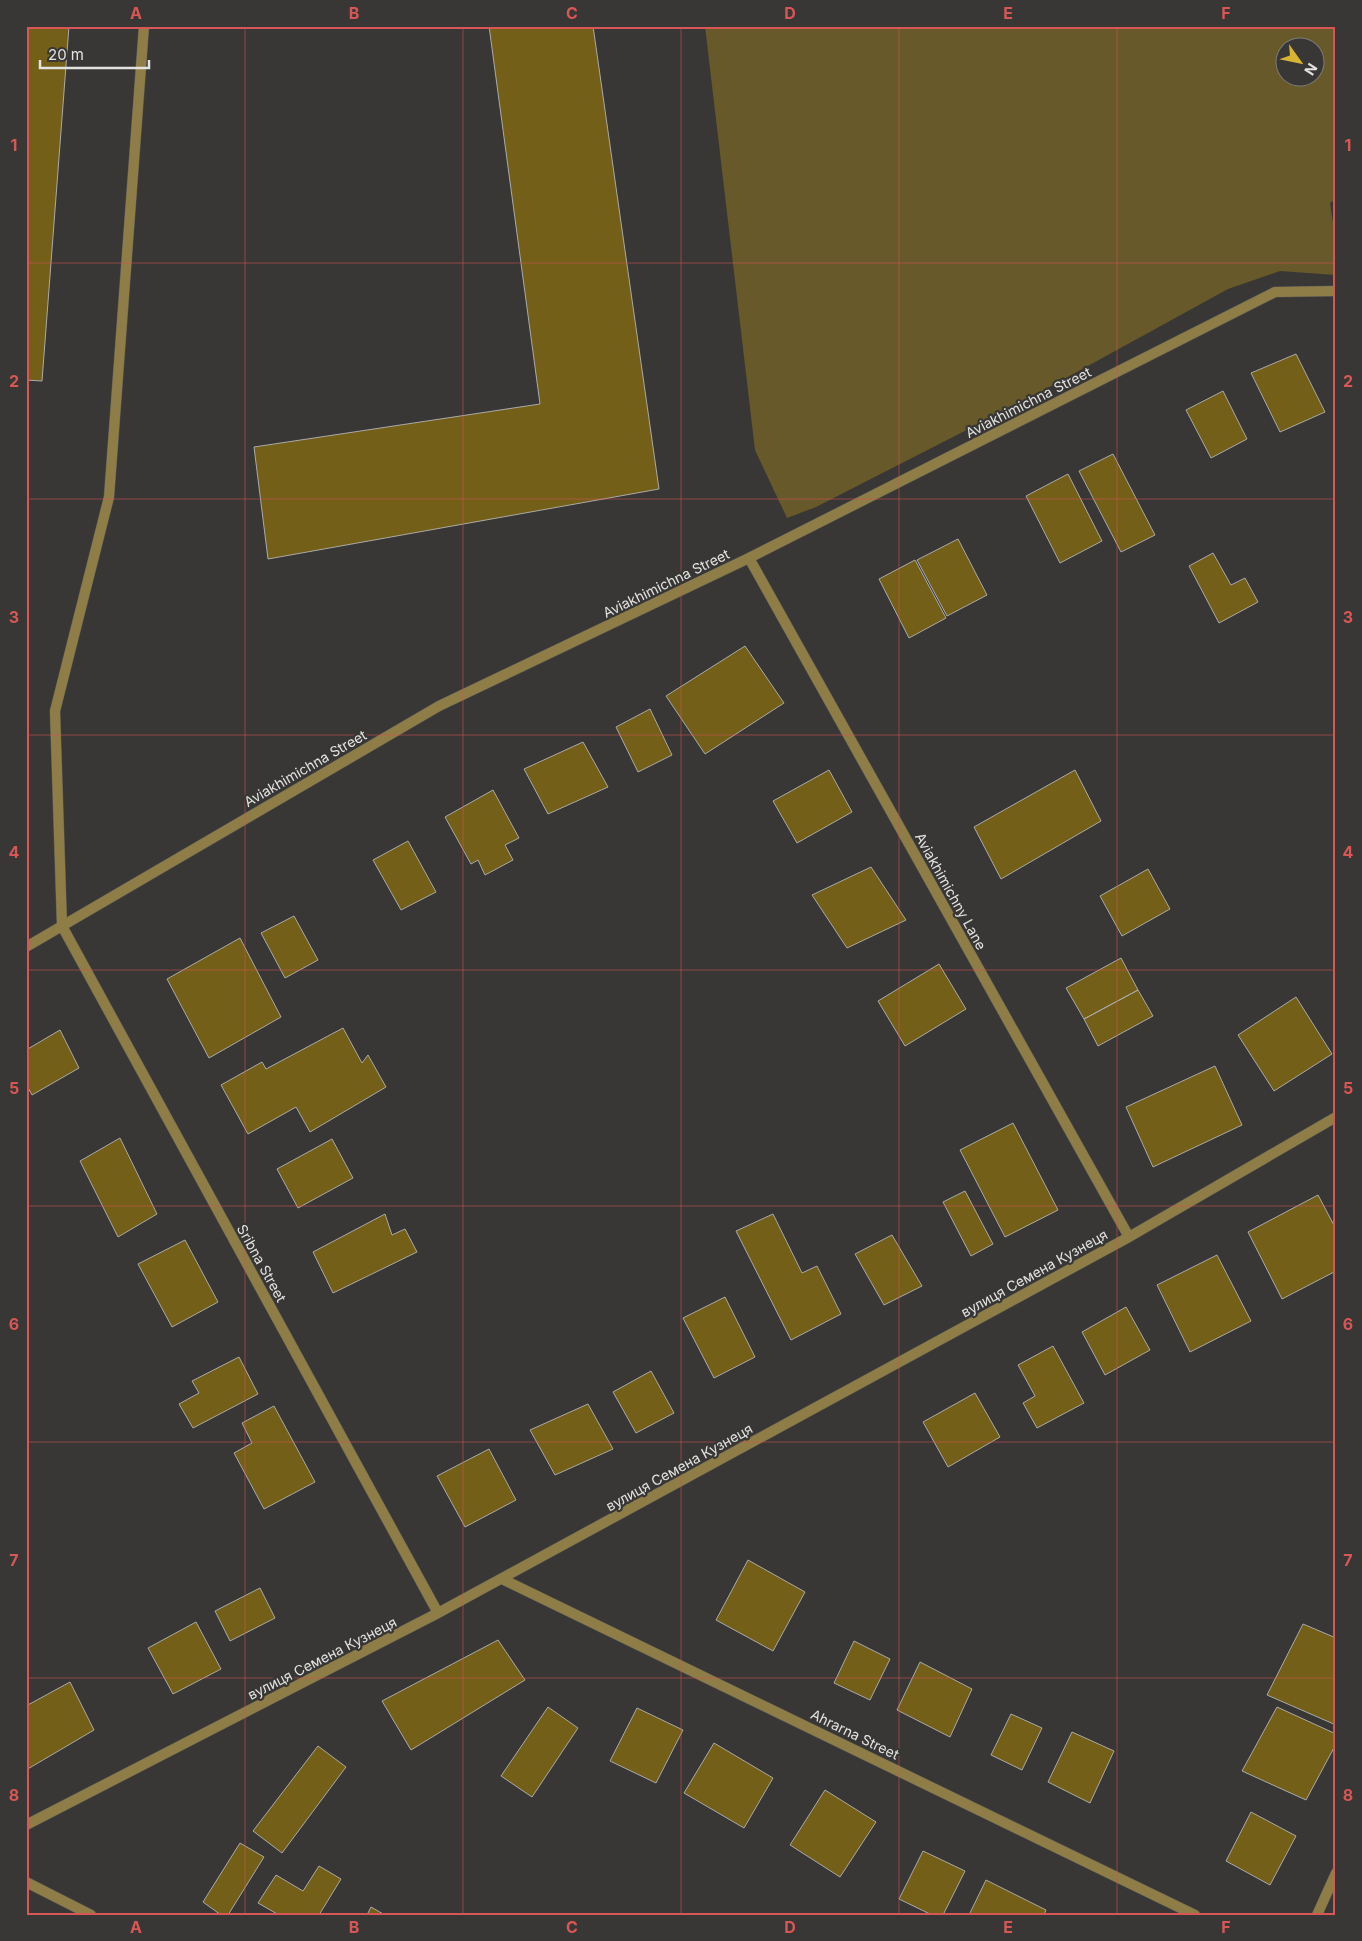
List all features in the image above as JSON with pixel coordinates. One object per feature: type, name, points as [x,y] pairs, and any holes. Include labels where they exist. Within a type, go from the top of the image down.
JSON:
[{"type":"street","points":[[62,926],[55,711],[109,497],[144,26]]},
{"type":"street","name":"Aviakhimichna Street","points":[[26,947],[439,706],[749,558],[1274,292],[1336,291]]},
{"type":"street","name":"Aviakhimichny Lane","points":[[749,558],[1129,1237]]},
{"type":"street","name":"Sribna Street","points":[[62,926],[438,1613]]},
{"type":"street","name":"вулиця Семена Кузнеця","points":[[26,1825],[502,1579],[1129,1237],[1336,1117]]},
{"type":"street","name":"Ahrarna Street","points":[[502,1579],[1195,1915]]},
{"type":"street","points":[[1317,1915],[1336,1872]]},
{"type":"street","points":[[26,1882],[91,1915]]},
{"type":"shaded area","points":[[705,26],[1336,26],[1336,199],[1330,203],[1336,242],[1336,275],[1280,271],[1228,289],[1035,395],[816,507],[787,518],[755,450]]},
{"type":"building","points":[[26,26],[69,26],[42,381],[26,380]]},
{"type":"building","points":[[489,26],[593,26],[659,489],[268,559],[254,447],[540,404]]},
{"type":"building","points":[[1296,354],[1325,412],[1280,432],[1251,373]]},
{"type":"building","points":[[1223,391],[1247,439],[1211,458],[1186,410]]},
{"type":"building","points":[[1113,454],[1155,535],[1121,552],[1079,471]]},
{"type":"building","points":[[1068,474],[1102,541],[1060,563],[1026,496]]},
{"type":"building","points":[[958,539],[987,595],[947,616],[917,560]]},
{"type":"building","points":[[1213,553],[1231,585],[1245,578],[1258,602],[1219,623],[1189,566]]},
{"type":"building","points":[[915,560],[946,618],[909,638],[879,579]]},
{"type":"building","points":[[745,646],[784,703],[705,754],[666,696]]},
{"type":"building","points":[[650,709],[672,755],[638,772],[616,727]]},
{"type":"building","points":[[583,742],[608,787],[548,814],[524,769]]},
{"type":"building","points":[[829,770],[852,812],[797,843],[773,801]]},
{"type":"building","points":[[1075,770],[1101,821],[1001,879],[974,827]]},
{"type":"building","points":[[493,790],[519,838],[505,845],[513,860],[485,875],[478,860],[471,864],[445,817]]},
{"type":"building","points":[[408,841],[436,892],[401,910],[373,860]]},
{"type":"building","points":[[871,867],[906,920],[847,948],[812,895]]},
{"type":"building","points":[[1148,869],[1170,909],[1122,936],[1100,896]]},
{"type":"building","points":[[294,916],[318,960],[285,978],[261,933]]},
{"type":"building","points":[[240,938],[281,1017],[209,1058],[167,979]]},
{"type":"building","points":[[1121,958],[1138,990],[1084,1019],[1066,988]]},
{"type":"building","points":[[939,964],[966,1009],[905,1046],[878,1001]]},
{"type":"building","points":[[1138,990],[1153,1016],[1098,1046],[1084,1019]]},
{"type":"building","points":[[1296,997],[1332,1054],[1274,1091],[1238,1035]]},
{"type":"building","points":[[343,1028],[362,1063],[368,1055],[386,1087],[310,1132],[296,1107],[248,1134],[221,1085],[262,1062],[266,1069]]},
{"type":"building","points":[[60,1030],[79,1068],[32,1095],[26,1084],[26,1050]]},
{"type":"building","points":[[1215,1066],[1242,1125],[1153,1167],[1126,1107]]},
{"type":"building","points":[[1013,1123],[1058,1210],[1005,1237],[960,1150]]},
{"type":"building","points":[[120,1138],[157,1214],[118,1237],[80,1161]]},
{"type":"building","points":[[332,1139],[353,1178],[298,1208],[277,1169]]},
{"type":"building","points":[[965,1191],[993,1244],[971,1256],[943,1202]]},
{"type":"building","points":[[1318,1195],[1336,1229],[1336,1271],[1282,1299],[1248,1232]]},
{"type":"building","points":[[385,1214],[392,1235],[405,1229],[417,1252],[333,1293],[313,1252]]},
{"type":"building","points":[[773,1214],[802,1273],[817,1266],[841,1314],[791,1340],[736,1231]]},
{"type":"building","points":[[892,1235],[922,1286],[884,1305],[855,1254]]},
{"type":"building","points":[[185,1240],[218,1302],[172,1327],[138,1264]]},
{"type":"building","points":[[1217,1255],[1251,1321],[1190,1352],[1157,1285]]},
{"type":"building","points":[[725,1297],[755,1357],[714,1378],[683,1318]]},
{"type":"building","points":[[1126,1307],[1150,1350],[1105,1375],[1082,1332]]},
{"type":"building","points":[[1053,1346],[1084,1403],[1037,1428],[1023,1403],[1035,1396],[1018,1365]]},
{"type":"building","points":[[239,1357],[258,1394],[193,1428],[179,1404],[199,1393],[192,1381]]},
{"type":"building","points":[[651,1371],[674,1413],[636,1433],[613,1392]]},
{"type":"building","points":[[975,1393],[1000,1437],[948,1467],[923,1422]]},
{"type":"building","points":[[588,1404],[613,1449],[555,1475],[530,1430]]},
{"type":"building","points":[[274,1406],[315,1482],[264,1509],[234,1453],[252,1443],[242,1423]]},
{"type":"building","points":[[489,1449],[516,1500],[465,1527],[437,1476]]},
{"type":"building","points":[[748,1560],[805,1592],[773,1651],[716,1620]]},
{"type":"building","points":[[260,1588],[275,1618],[230,1641],[215,1611]]},
{"type":"building","points":[[196,1622],[221,1669],[173,1694],[148,1648]]},
{"type":"building","points":[[1303,1624],[1336,1638],[1336,1725],[1267,1695]]},
{"type":"building","points":[[498,1640],[525,1680],[411,1750],[382,1701]]},
{"type":"building","points":[[854,1641],[890,1659],[870,1700],[834,1683]]},
{"type":"building","points":[[920,1662],[972,1689],[950,1737],[897,1710]]},
{"type":"building","points":[[70,1682],[94,1730],[26,1770],[26,1706]]},
{"type":"building","points":[[548,1707],[578,1728],[532,1797],[501,1776]]},
{"type":"building","points":[[1277,1707],[1336,1734],[1336,1744],[1306,1800],[1242,1771]]},
{"type":"building","points":[[637,1708],[683,1730],[656,1783],[610,1761]]},
{"type":"building","points":[[1011,1714],[1042,1728],[1022,1770],[991,1755]]},
{"type":"building","points":[[1072,1732],[1114,1751],[1090,1803],[1048,1782]]},
{"type":"building","points":[[714,1743],[773,1778],[744,1828],[684,1793]]},
{"type":"building","points":[[318,1746],[346,1767],[282,1853],[253,1831]]},
{"type":"building","points":[[825,1790],[876,1822],[840,1877],[790,1845]]},
{"type":"building","points":[[1251,1812],[1296,1836],[1270,1885],[1226,1861]]},
{"type":"building","points":[[240,1843],[264,1857],[228,1915],[221,1915],[203,1902]]},
{"type":"building","points":[[923,1851],[965,1871],[943,1915],[932,1915],[899,1899]]},
{"type":"building","points":[[319,1866],[341,1879],[319,1915],[279,1915],[258,1903],[276,1875],[303,1891]]},
{"type":"building","points":[[986,1880],[1046,1910],[1044,1915],[969,1915]]},
{"type":"building","points":[[371,1907],[385,1915],[367,1915]]}]
